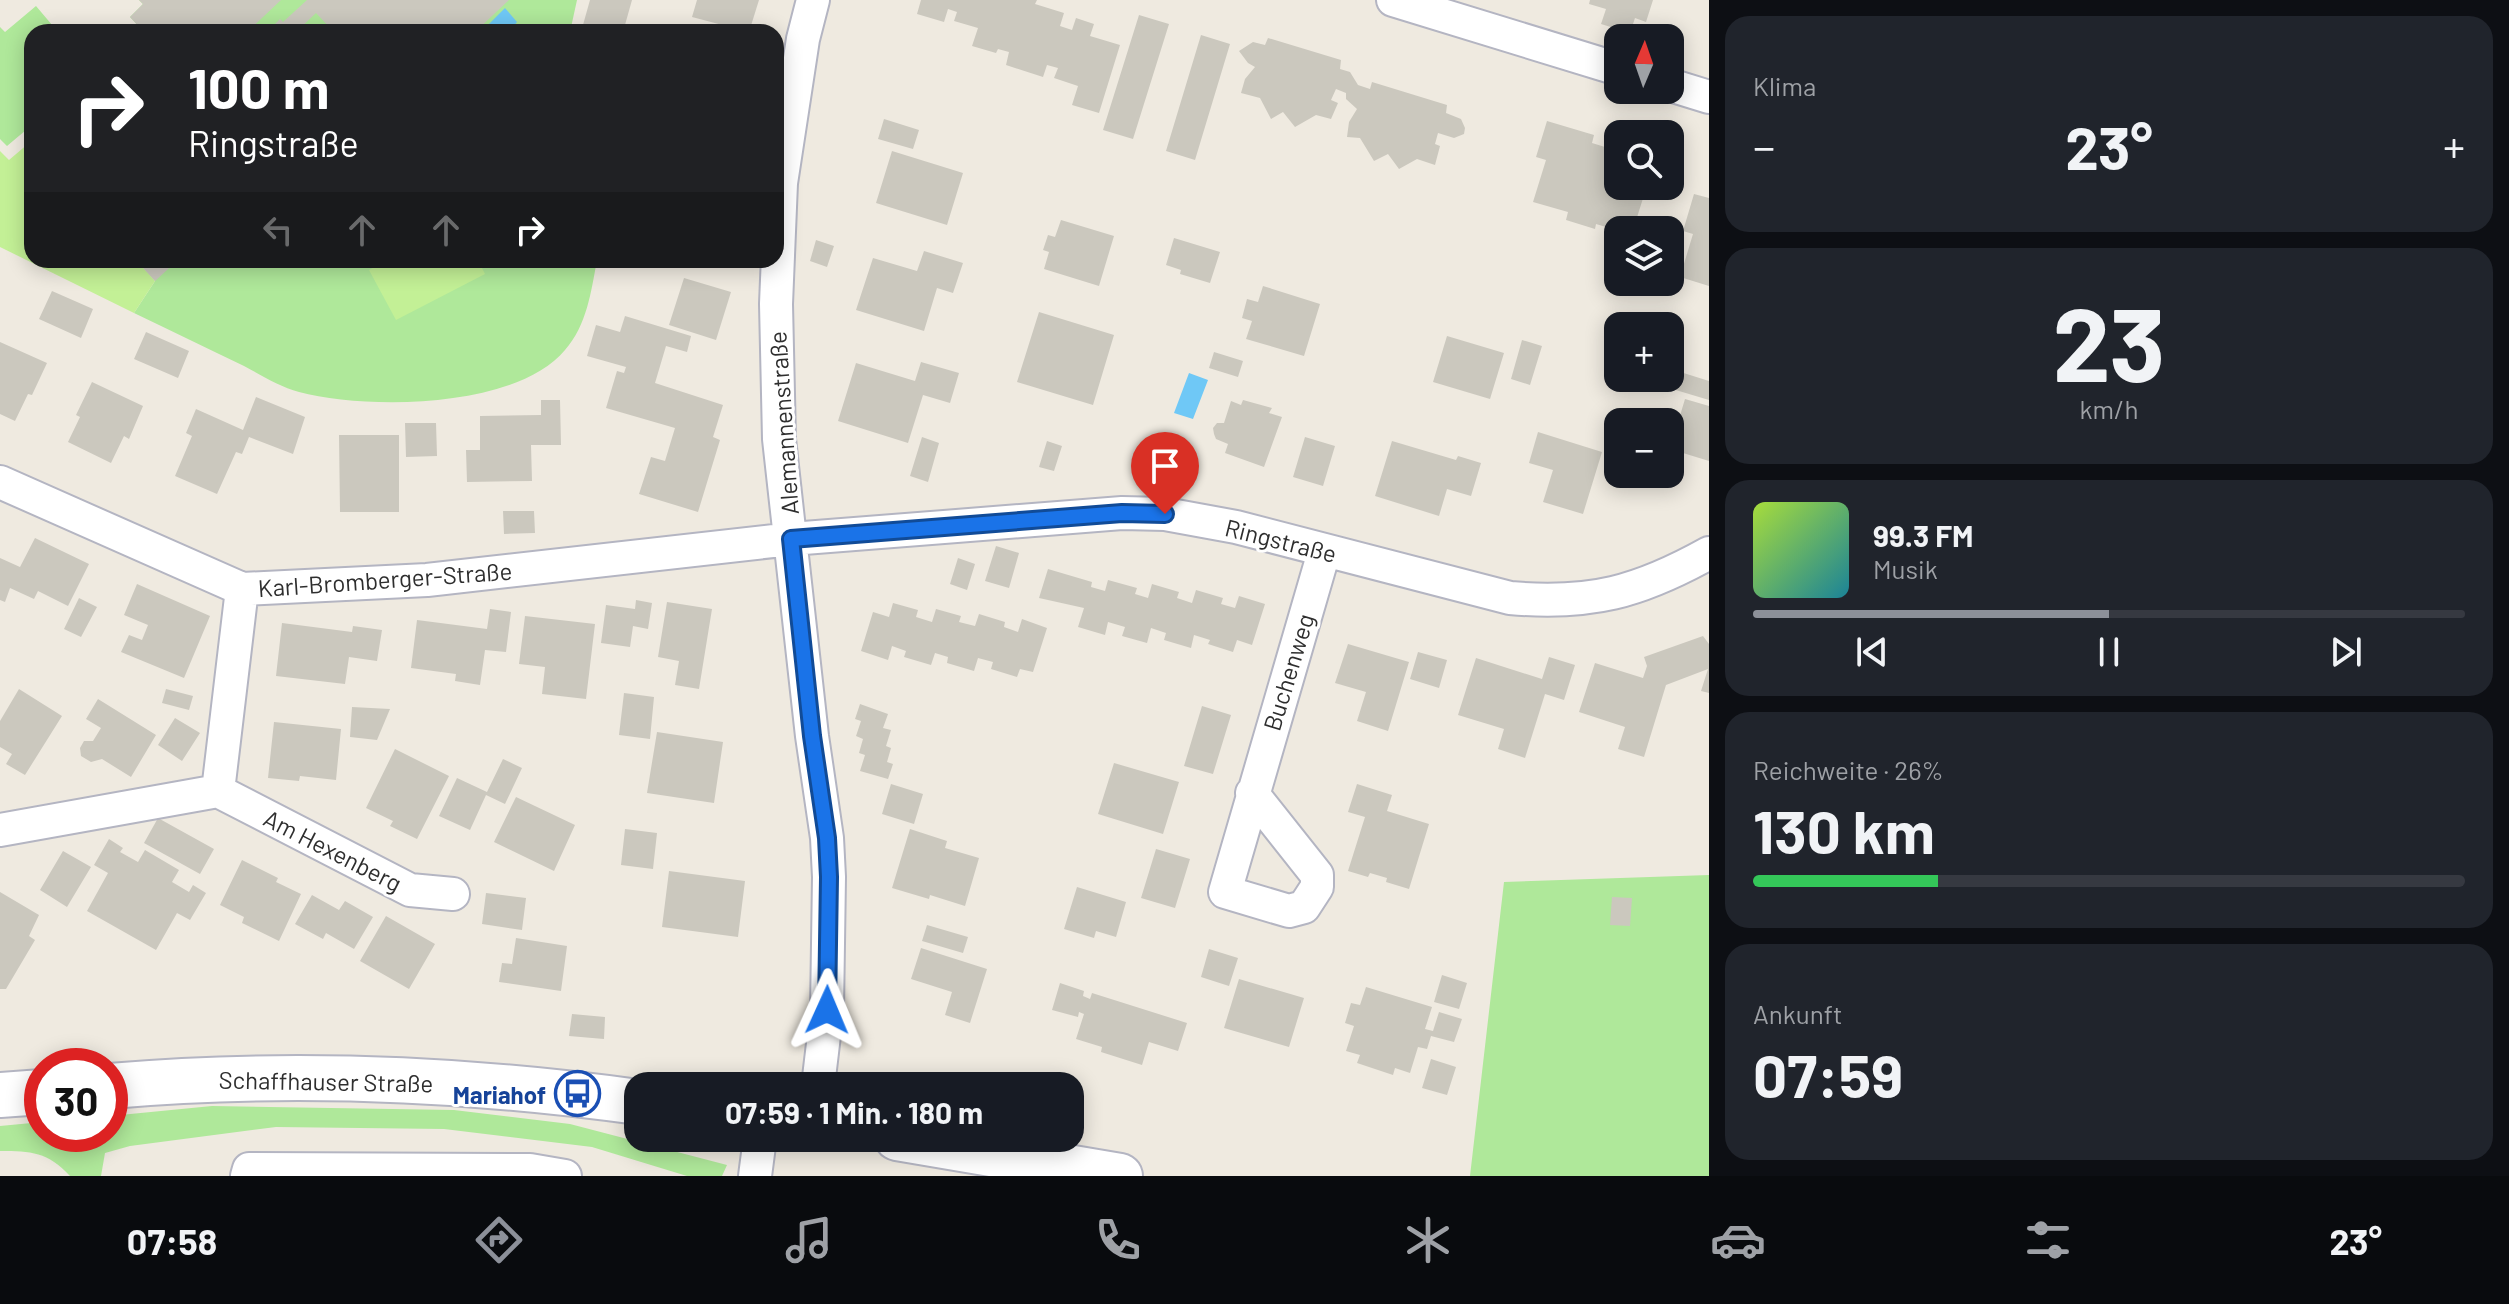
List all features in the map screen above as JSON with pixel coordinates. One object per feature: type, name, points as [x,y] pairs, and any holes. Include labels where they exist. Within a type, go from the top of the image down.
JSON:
[{"type":"main road","name":"Schaffhauser Straße","points":[[128,1085],[190,1080],[355,1078],[493,1086],[624,1100]]},
{"type":"main road","points":[[0,1095],[24,1093]]},
{"type":"main road","points":[[979,1152],[1120,1176]]},
{"type":"street","name":"Alemannenstraße","points":[[784,163],[803,39],[813,0]]},
{"type":"street","points":[[1393,0],[1604,65]]},
{"type":"street","points":[[1684,89],[1709,97]]},
{"type":"street","name":"Alemannenstraße","points":[[777,268],[779,439],[828,851],[827,1010],[820,1072]]},
{"type":"street","name":"Karl-Bromberger-Straße","points":[[0,482],[242,589],[427,580],[791,539]]},
{"type":"street","name":"Ringstraße","points":[[791,539],[1122,513],[1165,514],[1236,527],[1510,598],[1542,601],[1579,600],[1638,588],[1709,553]]},
{"type":"street","name":"Buchenweg","points":[[1252,793],[1324,552]]},
{"type":"street","points":[[0,830],[218,791],[242,589]]},
{"type":"street","name":"Am Hexenberg","points":[[218,791],[410,890],[453,894]]},
{"type":"street","points":[[755,1176],[758,1152]]},
{"type":"street","points":[[247,1176],[249,1169],[348,1169],[530,1170],[565,1176]]},
{"type":"green space","points":[[139,0],[577,0],[572,24],[137,24],[130,17],[143,4]]},
{"type":"green space","points":[[36,6],[51,24],[24,24],[24,132],[7,146],[0,139],[0,27],[5,32]]},
{"type":"green space","points":[[24,147],[24,259],[0,247],[0,151],[9,160]]},
{"type":"green space","points":[[43,268],[143,268],[155,281],[134,313]]},
{"type":"green space","points":[[143,268],[595,268],[587,308],[578,330],[565,350],[542,369],[512,384],[477,394],[400,402],[328,398],[292,390],[134,313],[155,281]]},
{"type":"green space","points":[[482,268],[485,274],[396,320],[369,270]]},
{"type":"green space","points":[[1709,875],[1709,1176],[1470,1176],[1504,882]]},
{"type":"green space","points":[[212,1106],[454,1110],[570,1124],[624,1138],[624,1152],[677,1152],[727,1165],[722,1176],[687,1176],[592,1147],[444,1129],[276,1127],[128,1147],[128,1114]]},
{"type":"green space","points":[[24,1124],[24,1152],[109,1152],[105,1153],[101,1176],[70,1176],[54,1162],[38,1154],[0,1151],[0,1126]]},
{"type":"water","points":[[505,8],[517,22],[515,24],[489,24]]},
{"type":"water","points":[[1189,373],[1208,380],[1193,419],[1174,413]]},
{"type":"building","points":[[139,0],[281,0],[256,24],[137,24],[130,17],[143,4]]},
{"type":"building","points":[[307,0],[509,0],[484,24],[326,24],[316,13],[304,24],[275,24],[280,19],[283,22]]},
{"type":"building","points":[[590,0],[632,0],[625,24],[583,24]]},
{"type":"building","points":[[697,0],[759,0],[752,24],[719,24],[692,17]]},
{"type":"building","points":[[921,0],[1037,0],[1035,4],[1064,13],[1060,26],[1072,30],[1076,18],[1094,24],[1090,36],[1120,45],[1099,113],[1072,105],[1078,86],[1054,78],[1058,68],[1047,65],[1043,77],[1006,65],[1009,52],[998,49],[996,53],[972,46],[978,28],[954,21],[957,12],[948,9],[944,22],[917,14]]},
{"type":"building","points":[[1590,0],[1653,0],[1646,22],[1635,18],[1633,24],[1601,24],[1606,9],[1589,4]]},
{"type":"building","points":[[1139,15],[1169,24],[1133,139],[1103,130]]},
{"type":"building","points":[[1201,35],[1230,44],[1195,160],[1166,151]]},
{"type":"building","points":[[1268,38],[1341,60],[1340,69],[1350,72],[1358,85],[1370,89],[1372,82],[1447,105],[1446,113],[1461,119],[1464,134],[1454,138],[1438,133],[1435,144],[1440,146],[1435,165],[1417,159],[1399,169],[1388,154],[1374,161],[1360,138],[1347,137],[1349,122],[1357,109],[1346,99],[1346,93],[1336,89],[1331,100],[1338,103],[1331,119],[1316,115],[1295,127],[1283,112],[1271,119],[1260,98],[1241,93],[1245,79],[1255,67],[1239,51],[1253,42],[1265,45]]},
{"type":"building","points":[[884,119],[919,130],[913,149],[878,139]]},
{"type":"building","points":[[1547,121],[1594,135],[1592,143],[1604,147],[1604,200],[1642,200],[1637,216],[1604,216],[1604,226],[1596,224],[1595,229],[1566,220],[1568,212],[1533,202],[1546,160],[1536,157]]},
{"type":"building","points":[[892,151],[963,173],[947,225],[876,203]]},
{"type":"building","points":[[1694,194],[1709,198],[1709,286],[1684,278],[1684,264],[1693,234],[1684,231]]},
{"type":"building","points":[[1061,220],[1114,236],[1099,286],[1044,269],[1049,252],[1043,250],[1048,235],[1055,237]]},
{"type":"building","points":[[1174,238],[1220,252],[1210,283],[1180,274],[1181,270],[1166,265]]},
{"type":"building","points":[[816,240],[834,246],[827,267],[810,261]]},
{"type":"building","points":[[924,251],[963,263],[953,293],[937,288],[924,331],[856,310],[873,258],[917,271]]},
{"type":"building","points":[[143,268],[169,268],[155,281]]},
{"type":"building","points":[[684,278],[731,292],[716,340],[669,325]]},
{"type":"building","points":[[1263,286],[1320,304],[1304,356],[1246,339],[1252,321],[1242,318],[1247,299],[1258,302]]},
{"type":"building","points":[[52,291],[93,309],[81,338],[39,319]]},
{"type":"building","points":[[1039,312],[1114,335],[1093,405],[1017,382]]},
{"type":"building","points":[[625,316],[691,336],[687,352],[666,346],[655,383],[723,405],[713,437],[720,440],[698,512],[639,494],[651,457],[665,461],[675,428],[606,408],[617,371],[624,373],[626,367],[587,356],[596,325],[620,332]]},
{"type":"building","points":[[146,332],[189,351],[178,378],[134,359]]},
{"type":"building","points":[[1447,336],[1504,353],[1490,399],[1433,382]]},
{"type":"building","points":[[1522,340],[1542,346],[1530,385],[1511,379]]},
{"type":"building","points":[[0,342],[47,363],[15,421],[0,414]]},
{"type":"building","points":[[1214,352],[1243,361],[1238,377],[1209,368]]},
{"type":"building","points":[[921,362],[959,373],[950,403],[923,395],[908,443],[838,421],[856,363],[915,381]]},
{"type":"building","points":[[1684,373],[1709,381],[1709,400],[1682,392]]},
{"type":"building","points":[[92,382],[143,406],[129,439],[124,436],[111,463],[68,442],[80,417],[76,415]]},
{"type":"building","points":[[256,397],[305,417],[293,454],[249,437],[242,454],[236,452],[217,494],[175,476],[192,436],[186,433],[196,409],[243,430]]},
{"type":"building","points":[[1685,399],[1709,406],[1709,461],[1684,453],[1682,408]]},
{"type":"building","points":[[541,400],[560,400],[561,445],[531,445],[532,481],[467,482],[466,450],[480,450],[480,416],[541,415]]},
{"type":"building","points":[[1243,400],[1272,408],[1269,413],[1282,417],[1264,467],[1225,453],[1228,444],[1216,439],[1214,434],[1213,428],[1217,423],[1224,423],[1231,401],[1241,405]]},
{"type":"building","points":[[405,423],[436,423],[437,456],[406,457]]},
{"type":"building","points":[[1538,432],[1602,452],[1583,514],[1543,502],[1553,470],[1529,463]]},
{"type":"building","points":[[339,435],[399,435],[399,512],[340,512]]},
{"type":"building","points":[[922,437],[939,443],[928,482],[910,476]]},
{"type":"building","points":[[1305,437],[1335,446],[1323,486],[1293,477]]},
{"type":"building","points":[[1047,441],[1062,446],[1054,471],[1039,467]]},
{"type":"building","points":[[1392,441],[1456,460],[1458,456],[1481,463],[1471,496],[1447,489],[1439,516],[1375,496]]},
{"type":"building","points":[[503,511],[534,511],[535,533],[504,534]]},
{"type":"building","points":[[35,538],[89,564],[68,606],[38,591],[34,599],[10,588],[5,602],[0,600],[0,558],[20,567]]},
{"type":"building","points":[[996,546],[1019,553],[1009,588],[985,581]]},
{"type":"building","points":[[958,558],[975,564],[967,590],[950,584]]},
{"type":"building","points":[[1048,569],[1092,582],[1091,587],[1105,591],[1108,580],[1137,588],[1135,594],[1148,598],[1152,584],[1179,592],[1177,598],[1192,603],[1196,590],[1223,598],[1221,604],[1235,608],[1239,596],[1265,604],[1252,645],[1237,640],[1233,652],[1208,644],[1210,640],[1194,635],[1191,648],[1164,640],[1166,633],[1151,628],[1147,643],[1122,636],[1125,627],[1108,622],[1105,635],[1078,627],[1084,608],[1039,598]]},
{"type":"building","points":[[137,584],[210,616],[184,678],[121,652],[129,635],[142,640],[148,625],[124,615]]},
{"type":"building","points":[[79,598],[97,607],[81,637],[64,629]]},
{"type":"building","points":[[636,600],[652,603],[648,629],[633,626],[630,647],[601,643],[606,605],[635,609]]},
{"type":"building","points":[[667,602],[712,609],[699,689],[675,685],[679,661],[658,657]]},
{"type":"building","points":[[893,603],[918,610],[916,617],[932,622],[936,609],[961,616],[959,622],[975,626],[979,614],[1005,622],[1004,627],[1018,632],[1022,619],[1047,628],[1033,672],[1020,669],[1017,677],[991,669],[993,662],[978,658],[974,671],[947,663],[948,657],[935,653],[931,665],[904,657],[906,651],[892,646],[888,660],[861,651],[873,612],[889,617]]},
{"type":"building","points":[[490,609],[511,612],[506,652],[485,650],[480,685],[455,681],[456,674],[411,668],[417,620],[487,629]]},
{"type":"building","points":[[525,616],[595,624],[586,699],[542,694],[545,667],[519,664]]},
{"type":"building","points":[[282,623],[352,632],[353,626],[382,630],[377,661],[349,657],[345,684],[276,676]]},
{"type":"building","points":[[1703,636],[1709,644],[1709,693],[1701,691],[1708,669],[1666,685],[1644,757],[1618,749],[1625,727],[1579,712],[1595,663],[1643,678],[1647,666],[1644,657]]},
{"type":"building","points":[[1348,644],[1409,662],[1388,731],[1357,721],[1366,692],[1335,683]]},
{"type":"building","points":[[1418,652],[1447,660],[1439,688],[1410,679]]},
{"type":"building","points":[[1549,657],[1575,665],[1564,700],[1545,694],[1525,758],[1498,749],[1504,729],[1458,715],[1476,658],[1542,679]]},
{"type":"building","points":[[19,689],[62,716],[25,775],[6,764],[12,754],[0,747],[0,721]]},
{"type":"building","points":[[166,689],[193,696],[189,710],[162,703]]},
{"type":"building","points":[[624,693],[654,697],[650,739],[619,735]]},
{"type":"building","points":[[98,699],[156,735],[131,777],[102,759],[91,762],[81,756],[80,748],[84,741],[93,741],[101,728],[86,719]]},
{"type":"building","points":[[860,704],[888,714],[883,728],[891,730],[886,746],[891,748],[887,762],[893,764],[888,779],[860,771],[865,755],[859,753],[863,739],[856,736],[861,721],[855,719]]},
{"type":"building","points":[[1202,706],[1231,715],[1213,774],[1184,766]]},
{"type":"building","points":[[352,707],[390,709],[377,740],[350,737]]},
{"type":"building","points":[[175,718],[200,733],[182,761],[158,745]]},
{"type":"building","points":[[274,722],[341,729],[336,780],[300,776],[299,781],[268,778]]},
{"type":"building","points":[[657,732],[723,742],[714,803],[647,793]]},
{"type":"building","points":[[395,749],[449,776],[417,839],[390,826],[393,821],[366,808]]},
{"type":"building","points":[[503,759],[522,768],[505,804],[486,795],[470,830],[439,816],[457,778],[487,792]]},
{"type":"building","points":[[1114,763],[1179,782],[1163,834],[1098,814]]},
{"type":"building","points":[[891,784],[923,794],[914,824],[882,814]]},
{"type":"building","points":[[1357,784],[1392,795],[1387,811],[1429,824],[1409,889],[1386,882],[1387,878],[1348,871],[1365,817],[1348,812]]},
{"type":"building","points":[[516,797],[575,825],[554,871],[494,842]]},
{"type":"building","points":[[158,818],[214,849],[200,874],[144,843]]},
{"type":"building","points":[[625,829],[657,833],[653,869],[621,865]]},
{"type":"building","points":[[910,829],[947,841],[945,848],[979,858],[965,906],[892,888]]},
{"type":"building","points":[[109,839],[123,848],[120,852],[138,862],[145,850],[179,870],[172,882],[189,892],[193,885],[206,893],[190,920],[177,913],[156,950],[87,911],[108,873],[94,865]]},
{"type":"building","points":[[1156,849],[1190,859],[1175,908],[1141,898]]},
{"type":"building","points":[[63,851],[91,867],[67,907],[40,890]]},
{"type":"building","points":[[242,860],[301,894],[279,941],[242,923],[244,917],[220,905]]},
{"type":"building","points":[[669,871],[745,881],[738,937],[662,927]]},
{"type":"building","points":[[1077,887],[1126,902],[1116,937],[1096,931],[1094,938],[1064,929]]},
{"type":"building","points":[[0,892],[39,915],[29,936],[35,940],[6,989],[0,989]]},
{"type":"building","points":[[486,893],[526,898],[522,930],[482,924]]},
{"type":"building","points":[[312,895],[339,910],[345,901],[373,917],[354,949],[326,933],[323,939],[295,924]]},
{"type":"building","points":[[1612,897],[1632,898],[1630,926],[1610,925]]},
{"type":"building","points":[[386,916],[435,944],[409,989],[360,961]]},
{"type":"building","points":[[927,925],[968,937],[963,953],[922,941]]},
{"type":"building","points":[[516,938],[567,946],[561,991],[499,982],[502,963],[512,964]]},
{"type":"building","points":[[921,948],[987,969],[970,1023],[945,1015],[952,992],[911,979]]},
{"type":"building","points":[[1209,949],[1238,958],[1229,986],[1201,977]]},
{"type":"building","points":[[1442,975],[1467,983],[1459,1009],[1434,1002]]},
{"type":"building","points":[[1239,979],[1304,998],[1289,1047],[1224,1028]]},
{"type":"building","points":[[1060,983],[1084,991],[1083,996],[1090,999],[1092,993],[1187,1023],[1178,1051],[1149,1042],[1142,1065],[1101,1052],[1102,1047],[1076,1039],[1084,1014],[1079,1012],[1078,1017],[1052,1010]]},
{"type":"building","points":[[1366,987],[1432,1007],[1425,1029],[1433,1031],[1439,1012],[1462,1019],[1454,1042],[1431,1036],[1427,1049],[1418,1047],[1410,1073],[1395,1068],[1393,1075],[1357,1063],[1360,1055],[1346,1051],[1354,1026],[1345,1023],[1351,1003],[1360,1005]]},
{"type":"building","points":[[572,1014],[605,1017],[604,1039],[569,1036]]},
{"type":"building","points":[[1431,1059],[1456,1067],[1447,1095],[1422,1088]]},
{"type":"place","name":"Mariahof","points":[[577,1094]]},
{"type":"route","points":[[827,1010],[827,838],[812,736],[791,539],[1122,513],[1165,514]]}]
